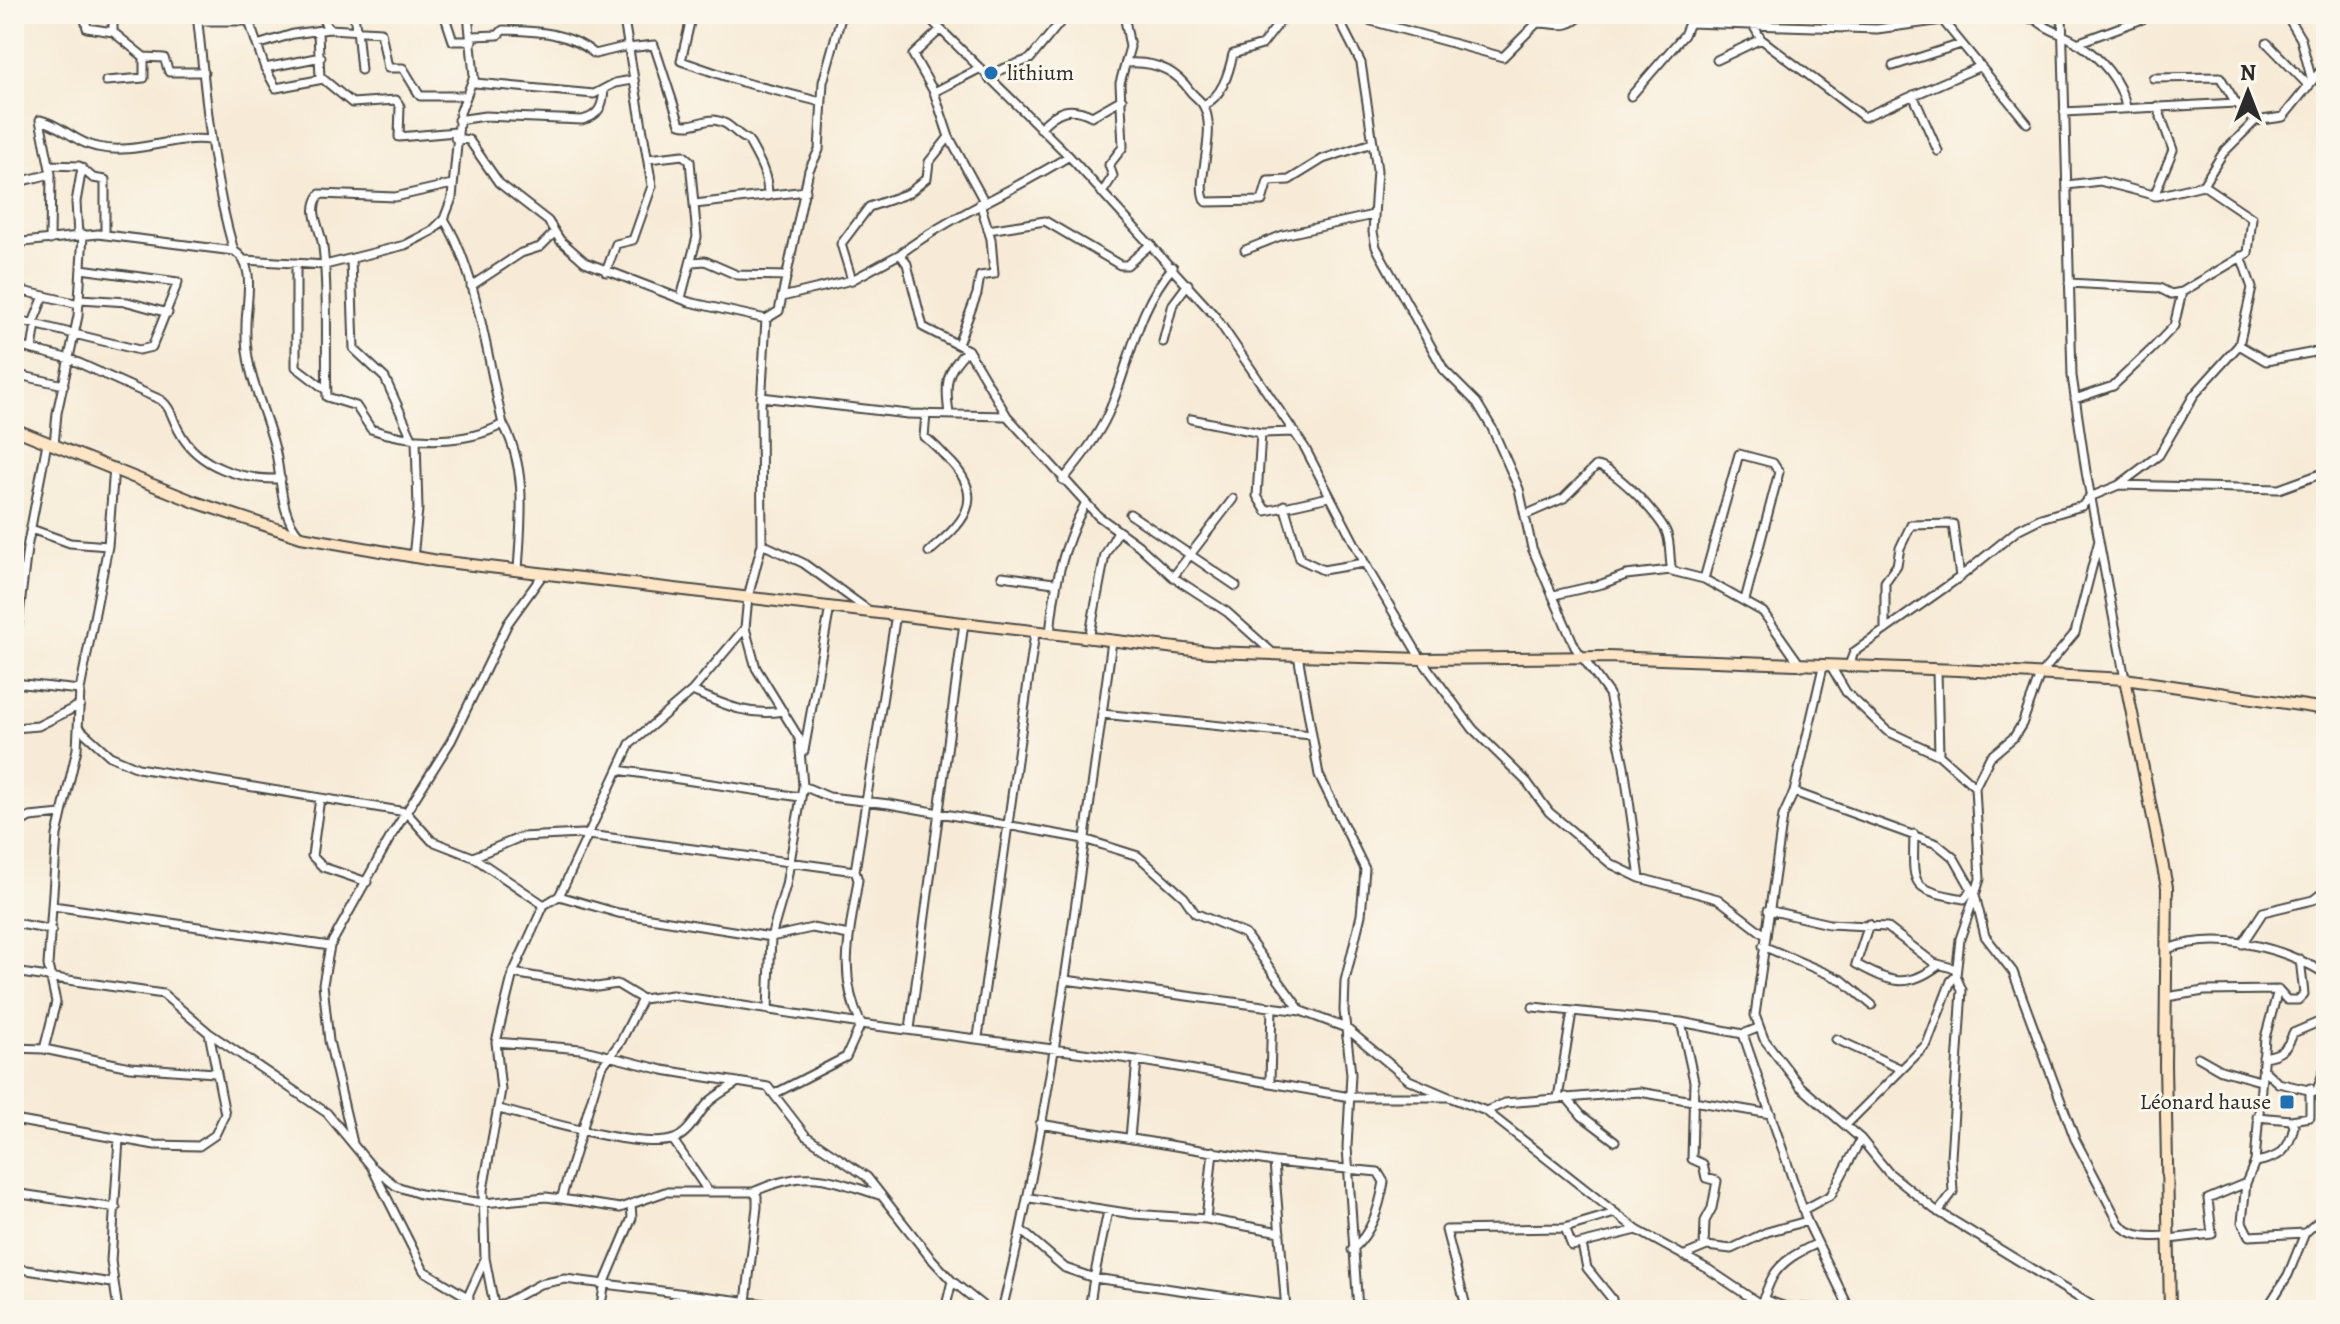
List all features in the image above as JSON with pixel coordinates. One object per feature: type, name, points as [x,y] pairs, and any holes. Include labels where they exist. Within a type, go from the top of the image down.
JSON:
[{"type":"street","points":[[84,14],[87,28],[113,32],[144,57],[164,58],[169,72],[204,72]]},
{"type":"street","points":[[113,14],[113,32]]},
{"type":"street","points":[[234,251],[222,209],[210,140],[198,17],[249,21],[258,14]]},
{"type":"street","points":[[319,14],[329,29]]},
{"type":"street","points":[[354,14],[361,70]]},
{"type":"street","points":[[444,14],[453,41],[498,35],[503,30],[553,32],[587,47],[595,54],[654,45],[680,124],[685,126],[714,120],[730,125],[738,136],[748,140],[756,160],[767,173],[768,196]]},
{"type":"street","points":[[468,14],[475,83],[594,94],[632,80]]},
{"type":"street","points":[[606,272],[616,244],[633,240],[638,219],[651,191],[623,14]]},
{"type":"street","points":[[692,14],[681,61],[742,82],[821,102]]},
{"type":"street","points":[[249,21],[265,68],[276,88],[320,79],[352,103],[396,100],[400,106],[399,137],[456,135],[469,140],[501,186],[521,198],[574,255],[606,272],[718,311],[766,319],[779,311],[809,170],[819,150],[823,119],[821,102],[828,58],[842,14]]},
{"type":"street","points":[[925,14],[1069,156],[1215,316],[1295,432],[1364,563],[1421,659],[1457,711],[1527,782],[1549,812],[1611,864],[1640,878],[1718,899],[1765,935]]},
{"type":"street","points":[[989,79],[1000,70],[1030,59],[1067,14]]},
{"type":"street","points":[[1102,193],[1113,176],[1109,165],[1123,147],[1121,74],[1130,47],[1124,14]]},
{"type":"street","points":[[1203,105],[1211,102],[1228,77],[1233,54],[1262,45],[1286,14]]},
{"type":"street","points":[[1336,14],[1361,63],[1377,173],[1373,232],[1381,260],[1444,370],[1485,415],[1519,489],[1532,548],[1581,657],[1609,694],[1624,766],[1640,878]]},
{"type":"street","points":[[1346,14],[1503,57],[1537,23],[1569,25],[1583,14]]},
{"type":"street","points":[[2062,14],[2075,399],[2090,497],[2163,858],[2167,949],[2170,1310]]},
{"type":"street","points":[[2077,43],[2156,14]]},
{"type":"street","points":[[2286,14],[2301,39],[2310,84]]},
{"type":"street","points":[[1631,96],[1684,35],[1688,18],[1753,25],[1885,29],[1940,16],[2032,17],[2061,37],[2077,43],[2118,81],[2126,107]]},
{"type":"street","points":[[1940,16],[2027,123]]},
{"type":"street","points":[[1753,25],[1761,39],[1861,116],[1981,66]]},
{"type":"street","points":[[257,45],[283,36],[329,29],[381,32],[388,68],[403,68],[420,96],[465,96]]},
{"type":"street","points":[[940,30],[913,55],[934,92],[949,137],[982,202],[994,275],[980,276],[977,294],[958,344]]},
{"type":"street","points":[[318,32],[320,79]]},
{"type":"street","points":[[1717,60],[1761,39]]},
{"type":"street","points":[[2267,43],[2310,84]]},
{"type":"street","points":[[1893,66],[1961,44]]},
{"type":"street","points":[[106,81],[144,78],[144,57]]},
{"type":"street","points":[[265,68],[321,57]]},
{"type":"street","points":[[1126,63],[1153,64],[1178,76],[1203,105],[1210,133],[1202,198],[1211,203],[1262,201],[1268,181],[1289,180],[1323,159],[1372,143]]},
{"type":"street","points":[[2067,185],[2100,181],[2154,196],[2203,185],[2223,153],[2255,121],[2283,117],[2326,64]]},
{"type":"street","points":[[934,92],[979,69]]},
{"type":"street","points":[[14,243],[81,234],[105,235],[234,251],[245,260],[325,265],[405,245],[432,231],[444,219],[451,205],[458,120],[474,76]]},
{"type":"street","points":[[2153,78],[2216,76],[2223,80],[2236,103],[2255,121]]},
{"type":"street","points":[[458,120],[485,116],[582,120],[595,115],[603,104],[604,89]]},
{"type":"street","points":[[1913,95],[1938,151]]},
{"type":"street","points":[[1040,128],[1061,110],[1081,109],[1092,116],[1122,99]]},
{"type":"street","points":[[2064,112],[2236,103]]},
{"type":"street","points":[[2154,196],[2173,150],[2157,106]]},
{"type":"street","points":[[50,240],[51,174],[41,119],[89,144],[104,148],[159,145],[191,137],[210,140]]},
{"type":"street","points":[[852,280],[841,244],[869,207],[909,193],[927,178],[927,166],[949,137]]},
{"type":"street","points":[[648,159],[678,155],[689,158],[697,237],[681,298]]},
{"type":"street","points":[[782,297],[852,280],[900,254],[982,202],[1012,190],[1069,156]]},
{"type":"street","points":[[50,165],[82,168],[93,178],[105,180],[105,235]]},
{"type":"street","points":[[14,656],[17,612],[31,529],[70,359],[80,301],[81,234],[76,202],[82,168]]},
{"type":"street","points":[[14,183],[51,174]]},
{"type":"street","points":[[452,184],[390,197],[320,194],[314,210],[320,227],[325,265],[326,390],[331,401],[348,402],[359,408],[371,429],[414,438],[470,436],[503,424]]},
{"type":"street","points":[[2069,283],[2182,292],[2249,252],[2252,218],[2203,185]]},
{"type":"street","points":[[695,204],[806,191]]},
{"type":"street","points":[[1245,250],[1307,228],[1373,215]]},
{"type":"street","points":[[444,219],[457,242],[471,286],[503,424],[513,443],[521,485],[518,570]]},
{"type":"street","points":[[988,230],[1045,221],[1120,265],[1127,265],[1151,244]]},
{"type":"street","points":[[471,286],[521,253],[540,247],[555,232]]},
{"type":"street","points":[[900,254],[907,264],[923,327],[968,350],[1007,416],[1085,504],[1173,577],[1227,612],[1274,654]]},
{"type":"street","points":[[1848,668],[1854,652],[1960,577],[2019,529],[2041,518],[2082,506],[2090,497],[2119,485],[2159,455],[2194,395],[2239,345],[2252,288],[2241,256]]},
{"type":"street","points":[[351,259],[354,349],[385,378],[414,438],[418,509],[413,558]]},
{"type":"street","points":[[245,260],[248,285],[245,328],[252,385],[276,449],[290,521],[301,537]]},
{"type":"street","points":[[692,262],[705,261],[737,275],[787,276]]},
{"type":"street","points":[[296,263],[296,367],[326,390]]},
{"type":"street","points":[[1063,480],[1094,441],[1108,413],[1155,288],[1173,267]]},
{"type":"street","points":[[14,319],[143,351],[155,343],[178,284],[175,279],[81,269]]},
{"type":"street","points":[[1163,342],[1173,304],[1188,284]]},
{"type":"street","points":[[14,289],[80,301],[128,302],[168,313]]},
{"type":"street","points":[[2075,399],[2113,386],[2152,349],[2174,326],[2182,292]]},
{"type":"street","points":[[32,349],[34,324],[44,296]]},
{"type":"street","points":[[766,319],[761,397],[762,544],[748,597],[745,628],[756,668],[799,738],[803,755]]},
{"type":"street","points":[[14,345],[70,359],[161,400],[170,408],[188,445],[222,470],[251,478],[281,479]]},
{"type":"street","points":[[2239,345],[2266,361],[2326,350]]},
{"type":"street","points":[[949,414],[945,383],[949,369],[968,350]]},
{"type":"street","points":[[14,374],[64,385]]},
{"type":"street","points":[[761,397],[926,414],[1007,416]]},
{"type":"street","points":[[926,414],[924,437],[962,475],[969,496],[961,522],[929,552]]},
{"type":"street","points":[[1191,419],[1261,433],[1295,432]]},
{"type":"street","points":[[14,429],[195,502],[301,537],[413,558],[1050,635],[1274,654],[1421,659],[1581,657],[2125,679],[2326,709]]},
{"type":"street","points":[[1261,433],[1257,496],[1266,511],[1329,497]]},
{"type":"street","points":[[1704,579],[1739,454],[1775,464],[1779,472],[1745,600]]},
{"type":"street","points":[[1525,515],[1557,502],[1596,466],[1604,467],[1641,499],[1667,532],[1671,570]]},
{"type":"street","points":[[44,1049],[56,1002],[48,965],[61,814],[79,728],[80,690],[108,546],[114,467]]},
{"type":"street","points":[[2119,485],[2279,489],[2326,472]]},
{"type":"street","points":[[1173,577],[1233,499]]},
{"type":"street","points":[[1050,635],[1054,583],[1066,540],[1085,504]]},
{"type":"street","points":[[1284,505],[1300,559],[1326,570],[1364,563]]},
{"type":"street","points":[[1130,514],[1236,586]]},
{"type":"street","points":[[1885,630],[1885,582],[1897,565],[1899,551],[1911,525],[1953,524],[1960,577]]},
{"type":"street","points":[[31,529],[70,543],[108,546]]},
{"type":"street","points":[[1089,639],[1105,555],[1118,531]]},
{"type":"street","points":[[1846,1125],[1931,1038],[1956,972],[1960,939],[1980,879],[1975,787],[1990,757],[2014,737],[2022,724],[2040,675],[2078,627],[2099,540]]},
{"type":"street","points":[[762,544],[803,563],[870,611]]},
{"type":"street","points":[[1554,595],[1626,575],[1671,570],[1704,579],[1766,614],[1801,666]]},
{"type":"street","points":[[354,1145],[329,1041],[323,984],[330,946],[406,812],[451,741],[508,623],[544,573]]},
{"type":"street","points":[[1002,576],[1054,583]]},
{"type":"street","points":[[768,1009],[771,937],[789,864],[803,786],[803,755],[830,607]]},
{"type":"street","points":[[776,1093],[846,1057],[861,1024],[848,994],[845,977],[858,880],[855,871],[866,822],[866,800],[896,614]]},
{"type":"street","points":[[910,1029],[964,623]]},
{"type":"street","points":[[745,628],[692,691],[633,740],[559,896],[544,905],[513,973],[496,1042],[501,1090],[485,1168],[485,1258],[494,1309],[540,1284],[565,1279],[814,1310]]},
{"type":"street","points":[[978,1037],[1035,633]]},
{"type":"street","points":[[1002,1310],[1030,1198],[1055,1048],[1112,641]]},
{"type":"street","points":[[1298,655],[1319,775],[1365,869],[1361,915],[1345,981],[1352,1250],[1358,1307],[1373,1310]]},
{"type":"street","points":[[1827,667],[1846,692],[1887,731],[1939,755],[1975,787]]},
{"type":"street","points":[[1827,667],[1794,792],[1783,816],[1763,946],[1755,1015],[1758,1028],[1800,1086],[1861,1139],[1888,1172],[1938,1212],[2099,1310]]},
{"type":"street","points":[[1937,670],[1939,755]]},
{"type":"street","points":[[14,683],[80,690]]},
{"type":"street","points":[[692,691],[739,711],[783,711]]},
{"type":"street","points":[[14,728],[38,726],[80,705]]},
{"type":"street","points":[[1102,714],[1311,735]]},
{"type":"street","points":[[79,728],[110,756],[138,768],[406,812],[432,841],[473,857],[544,905]]},
{"type":"street","points":[[618,770],[800,797]]},
{"type":"street","points":[[803,786],[829,797],[866,800],[1084,839],[1138,856],[1184,897],[1195,913],[1245,934],[1301,1011]]},
{"type":"street","points":[[1794,792],[1914,834],[1937,844],[1954,858],[1974,892],[1985,936],[2013,972],[2075,1139],[2124,1229],[2143,1236],[2212,1234],[2208,1199],[2246,1183]]},
{"type":"street","points":[[320,798],[312,856],[323,867],[367,882]]},
{"type":"street","points":[[14,826],[30,817],[61,814]]},
{"type":"street","points":[[1914,834],[1913,879],[1918,886],[1964,899],[1974,892]]},
{"type":"street","points":[[473,857],[521,837],[589,835],[855,871]]},
{"type":"street","points":[[2242,944],[2263,912],[2313,900],[2326,890]]},
{"type":"street","points":[[559,896],[618,913],[771,937],[812,928],[849,935]]},
{"type":"street","points":[[53,906],[330,946]]},
{"type":"street","points":[[1768,910],[1829,924],[1887,927],[1939,965],[1956,972],[1962,990],[1951,1157],[1953,1192],[1938,1212]]},
{"type":"street","points":[[14,923],[52,930]]},
{"type":"street","points":[[1869,924],[1856,964],[1889,981],[1913,981],[1939,965]]},
{"type":"street","points":[[2167,949],[2198,940],[2242,944],[2300,959],[2326,974]]},
{"type":"street","points":[[1763,946],[1842,980],[1872,1005]]},
{"type":"street","points":[[2166,997],[2204,991],[2278,990],[2289,1001],[2304,994],[2300,959]]},
{"type":"street","points":[[14,972],[51,975],[163,994],[209,1033],[315,1104],[371,1166],[424,1271],[469,1298]]},
{"type":"street","points":[[513,973],[597,987],[617,984],[642,999],[672,995],[861,1024],[978,1037],[1270,1081],[1350,1097],[1449,1097]]},
{"type":"street","points":[[1065,980],[1301,1011],[1346,1028],[1409,1080],[1486,1111],[1637,1230],[1760,1305],[1839,1310]]},
{"type":"street","points":[[2278,990],[2263,1057],[2255,1162],[2246,1183],[2242,1222],[2249,1236],[2305,1233]]},
{"type":"street","points":[[561,1199],[606,1057],[621,1041],[642,999]]},
{"type":"street","points":[[1270,1081],[1272,1007]]},
{"type":"street","points":[[1533,1007],[1681,1022],[1743,1034],[1758,1028]]},
{"type":"street","points":[[1562,1097],[1572,1012]]},
{"type":"street","points":[[2263,1057],[2279,1053],[2289,1046],[2293,1033],[2326,1019]]},
{"type":"street","points":[[1681,1022],[1693,1070],[1692,1159],[1703,1164],[1706,1178],[1717,1181],[1718,1188],[1705,1221],[1704,1247]]},
{"type":"street","points":[[14,1120],[155,1145],[199,1146],[215,1135],[223,1124],[225,1114],[209,1033]]},
{"type":"street","points":[[1743,1034],[1807,1221],[1850,1310]]},
{"type":"street","points":[[1836,1039],[1901,1069]]},
{"type":"street","points":[[496,1042],[581,1049],[606,1057],[768,1087],[776,1093],[786,1113],[806,1136],[854,1166],[952,1281],[988,1310]]},
{"type":"street","points":[[14,1048],[44,1049],[130,1067],[215,1073]]},
{"type":"street","points":[[2198,1057],[2221,1070],[2260,1081]]},
{"type":"street","points":[[1130,1138],[1137,1060]]},
{"type":"street","points":[[2257,1117],[2291,1120],[2310,1117],[2314,1089],[2326,1065]]},
{"type":"street","points":[[2262,1068],[2278,1083],[2326,1094]]},
{"type":"street","points":[[499,1109],[581,1130],[655,1141],[673,1140],[682,1135],[709,1102],[738,1082]]},
{"type":"street","points":[[1486,1111],[1505,1103],[1639,1092],[1771,1114]]},
{"type":"street","points":[[1562,1097],[1615,1141]]},
{"type":"street","points":[[2255,1162],[2275,1159],[2288,1148],[2294,1126],[2291,1120]]},
{"type":"street","points":[[1040,1124],[1274,1162],[1378,1172],[1384,1182],[1368,1236],[1352,1250]]},
{"type":"street","points":[[118,1310],[112,1283],[119,1139]]},
{"type":"street","points":[[1803,1210],[1831,1195],[1861,1139]]},
{"type":"street","points":[[673,1140],[708,1191]]},
{"type":"street","points":[[1206,1219],[1213,1151]]},
{"type":"street","points":[[1022,1231],[1065,1268],[1094,1278],[1285,1307],[1274,1162]]},
{"type":"street","points":[[371,1166],[396,1186],[420,1194],[484,1203],[546,1197],[620,1208],[665,1192],[753,1192],[779,1181],[807,1176],[879,1195]]},
{"type":"street","points":[[746,1302],[757,1207],[757,1196],[753,1192]]},
{"type":"street","points":[[14,1193],[116,1208]]},
{"type":"street","points":[[1030,1198],[1108,1211],[1206,1219],[1280,1232]]},
{"type":"street","points":[[600,1310],[605,1282],[632,1218],[631,1204]]},
{"type":"street","points":[[1089,1310],[1108,1211]]},
{"type":"street","points":[[1467,1310],[1446,1230],[1565,1228],[1615,1213]]},
{"type":"street","points":[[2266,1310],[2288,1275],[2305,1233],[2326,1214]]},
{"type":"street","points":[[1683,1256],[1704,1247],[1731,1249],[1767,1232],[1807,1221]]},
{"type":"street","points":[[1565,1228],[1570,1245],[1582,1245],[1637,1230]]},
{"type":"street","points":[[1760,1305],[1783,1262],[1816,1244]]},
{"type":"street","points":[[1582,1245],[1587,1268],[1612,1299],[1612,1310]]},
{"type":"street","points":[[462,1310],[485,1258]]},
{"type":"street","points":[[14,1268],[112,1283]]},
{"type":"street","points":[[945,1310],[952,1281]]},
{"type":"street","points":[[667,1310],[679,1294]]},
{"type":"place","name":"lithium","points":[[991,73]]},
{"type":"place","name":"Léonard hause","points":[[2287,1102]]}]
